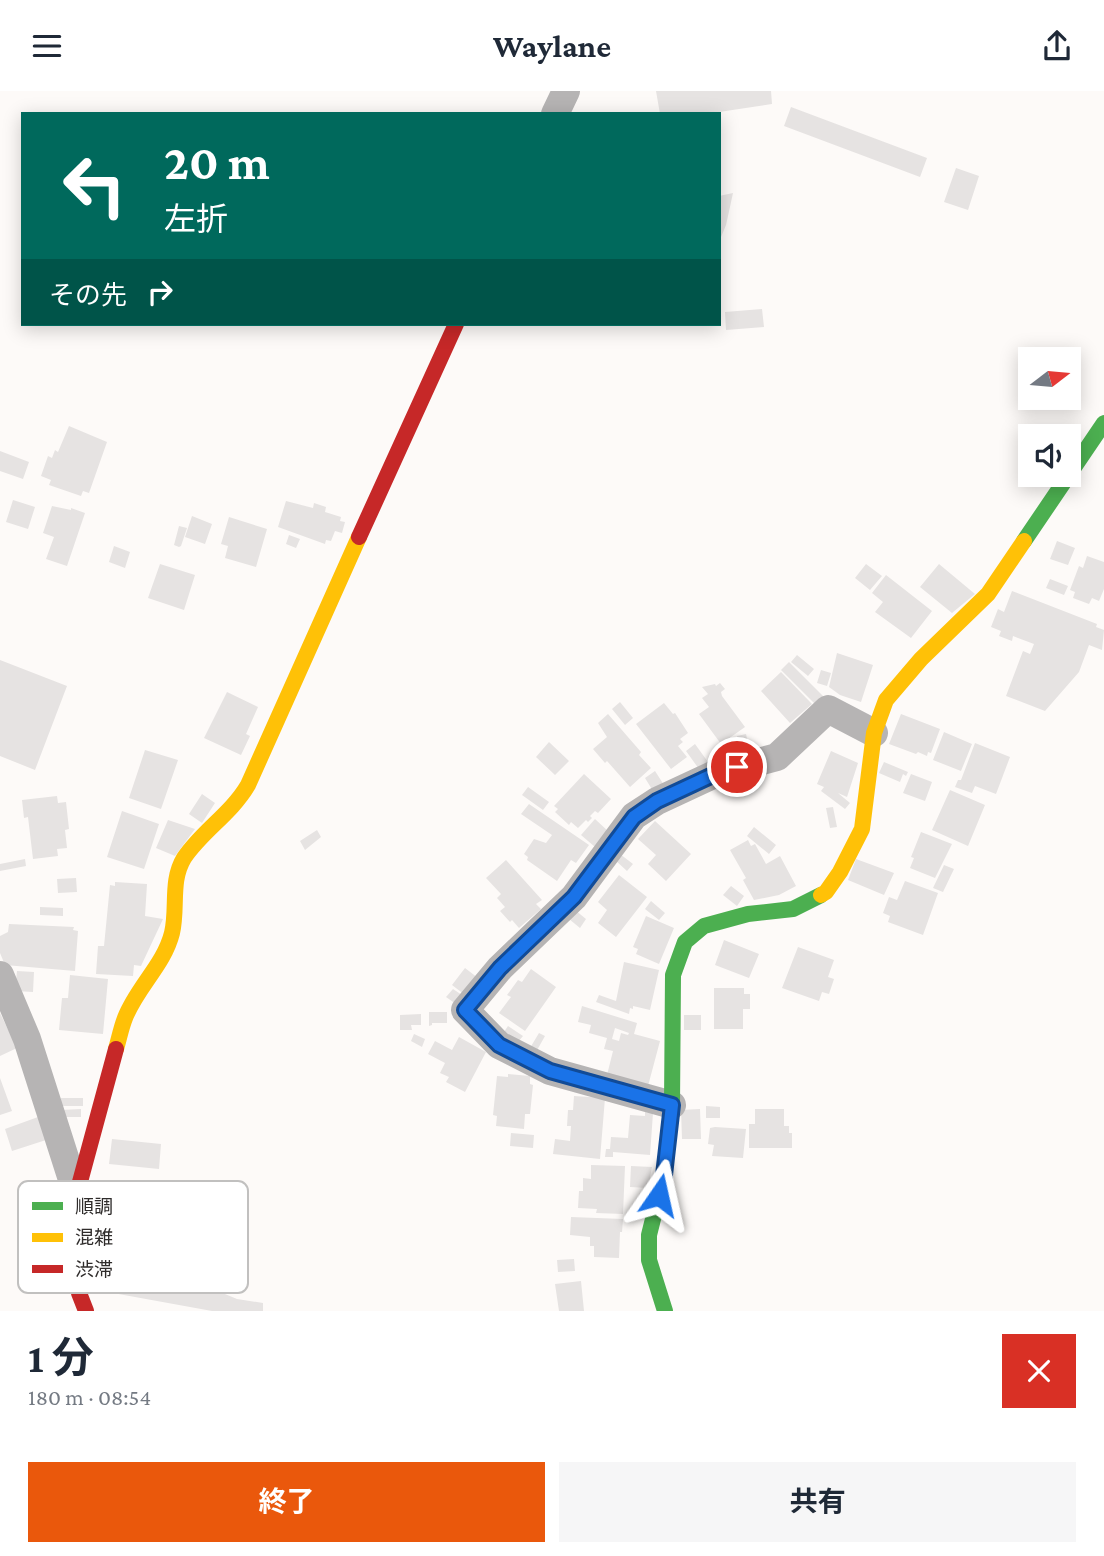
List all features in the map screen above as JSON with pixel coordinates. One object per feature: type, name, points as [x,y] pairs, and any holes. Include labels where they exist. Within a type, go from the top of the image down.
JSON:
[{"type":"street","points":[[556,112],[566,91]]},
{"type":"street","points":[[79,1181],[125,1017],[158,964],[172,933],[174,889],[183,860],[220,817],[237,802],[247,786],[455,326]]},
{"type":"street","points":[[665,1311],[649,1260],[649,1235],[664,1175],[672,1105],[673,975],[685,942],[704,926],[748,913],[793,909],[826,892],[840,872],[862,829],[874,733],[886,700],[921,659],[988,594],[1104,423]]},
{"type":"street","points":[[672,1105],[550,1071],[499,1045],[465,1010],[500,968],[574,897],[641,811],[717,773],[777,757],[828,709],[874,733]]},
{"type":"street","points":[[0,975],[27,1039],[72,1181]]},
{"type":"street","points":[[79,1293],[86,1311]]},
{"type":"building","points":[[656,91],[771,91],[772,104],[719,112],[660,112]]},
{"type":"building","points":[[791,107],[927,158],[920,177],[784,126]]},
{"type":"building","points":[[956,168],[979,176],[968,210],[944,202]]},
{"type":"building","points":[[733,193],[721,237],[721,196]]},
{"type":"building","points":[[762,309],[764,327],[726,330],[725,312]]},
{"type":"building","points":[[69,426],[107,442],[89,493],[83,491],[81,496],[49,485],[51,480],[41,476],[48,456],[52,458],[55,450],[58,452]]},
{"type":"building","points":[[0,451],[29,462],[23,479],[0,471]]},
{"type":"building","points":[[13,500],[35,507],[28,529],[6,522]]},
{"type":"building","points":[[286,501],[313,508],[314,503],[326,507],[325,512],[341,517],[340,521],[345,522],[342,533],[335,531],[331,541],[326,540],[325,544],[278,527]]},
{"type":"building","points":[[52,506],[85,513],[67,566],[46,559],[54,537],[43,533]]},
{"type":"building","points":[[192,516],[212,524],[205,544],[185,537]]},
{"type":"building","points":[[229,517],[267,529],[256,567],[225,558],[228,546],[221,544]]},
{"type":"building","points":[[179,526],[187,528],[179,547],[174,545]]},
{"type":"building","points":[[289,535],[300,539],[296,548],[286,544]]},
{"type":"building","points":[[1057,541],[1075,548],[1068,565],[1050,559]]},
{"type":"building","points":[[114,546],[130,552],[125,568],[109,562]]},
{"type":"building","points":[[1087,556],[1104,562],[1104,589],[1099,601],[1092,598],[1089,604],[1073,598],[1075,592],[1070,590],[1079,566],[1083,568]]},
{"type":"building","points":[[160,564],[195,575],[184,610],[148,598]]},
{"type":"building","points":[[866,564],[882,576],[870,590],[855,578]]},
{"type":"building","points":[[939,564],[975,594],[952,613],[920,587]]},
{"type":"building","points":[[886,575],[932,611],[911,638],[875,612],[883,602],[872,593]]},
{"type":"building","points":[[1050,579],[1068,586],[1064,595],[1046,588]]},
{"type":"building","points":[[1012,591],[1097,624],[1096,627],[1104,630],[1102,650],[1089,645],[1079,672],[1045,711],[1006,696],[1023,651],[1030,654],[1034,644],[1013,636],[1012,641],[999,636],[1001,631],[991,627],[998,609],[1004,612]]},
{"type":"building","points":[[837,653],[873,665],[861,702],[840,695],[829,687]]},
{"type":"building","points":[[797,655],[814,669],[808,676],[791,662]]},
{"type":"building","points":[[0,660],[67,686],[35,770],[0,756]]},
{"type":"building","points":[[789,662],[823,696],[815,704],[781,670]]},
{"type":"building","points":[[821,670],[831,673],[827,686],[817,683]]},
{"type":"building","points":[[781,672],[812,704],[790,723],[761,691]]},
{"type":"building","points":[[720,683],[725,689],[721,692],[722,696],[745,727],[721,744],[699,714],[709,707],[702,698],[708,694],[702,687]]},
{"type":"building","points":[[227,692],[258,707],[246,734],[250,736],[241,755],[204,738]]},
{"type":"building","points":[[620,702],[633,718],[625,725],[612,709]]},
{"type":"building","points":[[664,703],[675,713],[688,733],[680,739],[683,742],[678,746],[687,757],[671,769],[636,724]]},
{"type":"building","points":[[608,714],[641,752],[639,755],[651,768],[630,787],[593,749],[607,737],[598,723]]},
{"type":"building","points":[[901,714],[940,729],[931,753],[928,752],[927,756],[889,744]]},
{"type":"building","points":[[944,732],[972,744],[961,771],[933,760]]},
{"type":"building","points":[[746,734],[750,753],[741,755],[737,736]]},
{"type":"building","points":[[549,742],[569,761],[555,775],[536,757]]},
{"type":"building","points":[[975,743],[1010,757],[996,794],[975,786],[972,793],[955,787],[958,780],[961,780]]},
{"type":"building","points":[[695,744],[708,762],[699,769],[686,751]]},
{"type":"building","points":[[145,750],[178,760],[161,809],[129,798]]},
{"type":"building","points":[[831,751],[858,763],[847,797],[838,793],[850,803],[845,809],[821,791],[824,787],[817,784]]},
{"type":"building","points":[[884,762],[908,772],[906,776],[903,774],[900,782],[879,773]]},
{"type":"building","points":[[655,771],[664,785],[653,791],[645,778]]},
{"type":"building","points":[[584,774],[611,799],[578,828],[571,822],[569,825],[555,812],[558,809],[554,806]]},
{"type":"building","points":[[911,774],[932,782],[925,801],[903,793]]},
{"type":"building","points":[[528,787],[549,802],[543,810],[522,795]]},
{"type":"building","points":[[950,790],[985,805],[968,846],[932,830]]},
{"type":"building","points":[[202,794],[215,803],[202,823],[189,814]]},
{"type":"building","points":[[57,796],[58,803],[66,802],[69,829],[65,830],[67,848],[57,849],[58,856],[33,859],[28,817],[24,818],[22,800]]},
{"type":"building","points":[[529,804],[589,845],[576,863],[571,860],[557,881],[527,860],[528,857],[524,854],[534,839],[546,843],[552,835],[521,814]]},
{"type":"building","points":[[833,807],[837,827],[830,828],[826,808]]},
{"type":"building","points":[[122,811],[159,824],[144,869],[107,857]]},
{"type":"building","points":[[595,819],[609,832],[595,847],[581,835]]},
{"type":"building","points":[[168,820],[195,829],[175,856],[156,848]]},
{"type":"building","points":[[655,821],[691,854],[666,881],[648,864],[656,855],[638,839]]},
{"type":"building","points":[[754,827],[776,845],[769,854],[747,836]]},
{"type":"building","points":[[317,830],[321,837],[305,850],[300,841]]},
{"type":"building","points":[[921,832],[952,844],[935,878],[910,868],[914,858],[911,857]]},
{"type":"building","points":[[748,840],[751,846],[755,844],[766,864],[780,856],[796,886],[779,895],[754,900],[743,880],[746,878],[730,850]]},
{"type":"building","points":[[620,854],[633,864],[627,871],[615,860]]},
{"type":"building","points":[[25,859],[26,866],[0,871],[0,864]]},
{"type":"building","points":[[856,859],[894,873],[884,895],[848,880]]},
{"type":"building","points":[[506,860],[542,900],[536,904],[541,909],[519,928],[500,911],[505,907],[497,898],[501,894],[486,878]]},
{"type":"building","points":[[944,865],[954,869],[943,892],[933,888]]},
{"type":"building","points":[[619,875],[647,897],[616,937],[598,923],[607,910],[598,902]]},
{"type":"building","points":[[76,878],[77,892],[58,893],[57,879]]},
{"type":"building","points":[[905,881],[938,893],[923,935],[888,922],[890,916],[883,913],[889,897],[897,900]]},
{"type":"building","points":[[115,882],[147,884],[145,916],[163,919],[141,966],[134,965],[133,976],[96,974],[98,946],[104,946],[110,885],[115,886]]},
{"type":"building","points":[[731,886],[744,896],[737,906],[723,895]]},
{"type":"building","points":[[651,901],[665,913],[659,920],[645,909]]},
{"type":"building","points":[[40,907],[63,908],[63,916],[40,915]]},
{"type":"building","points":[[575,910],[586,919],[580,928],[569,919]]},
{"type":"building","points":[[646,916],[674,928],[659,964],[636,954],[638,949],[633,947]]},
{"type":"building","points":[[9,924],[74,927],[73,930],[78,931],[75,971],[5,965],[0,953],[0,936],[8,932]]},
{"type":"building","points":[[724,940],[759,954],[749,978],[715,965]]},
{"type":"building","points":[[798,947],[834,960],[828,977],[834,979],[829,994],[822,992],[819,1001],[782,988]]},
{"type":"building","points":[[624,962],[659,970],[650,1010],[633,1006],[629,1014],[596,1002],[599,995],[616,1001]]},
{"type":"building","points":[[465,968],[478,978],[465,995],[452,985]]},
{"type":"building","points":[[531,969],[556,987],[525,1031],[499,1013],[511,997],[507,995],[518,980],[522,982]]},
{"type":"building","points":[[17,971],[34,972],[33,992],[15,991]]},
{"type":"building","points":[[70,975],[108,979],[103,1034],[59,1030],[62,998],[68,998]]},
{"type":"building","points":[[714,988],[744,988],[744,994],[750,994],[750,1009],[743,1009],[743,1029],[714,1029]]},
{"type":"building","points":[[453,989],[462,995],[456,1004],[446,997]]},
{"type":"building","points":[[582,1006],[637,1023],[634,1034],[660,1041],[648,1086],[607,1075],[613,1051],[604,1049],[607,1038],[589,1033],[591,1025],[578,1022]],"holes":[[[615,1028],[629,1033],[621,1033],[619,1041],[612,1039]]]},
{"type":"building","points":[[429,1012],[447,1012],[447,1023],[432,1023],[429,1026]]},
{"type":"building","points":[[0,1013],[17,1048],[0,1056]]},
{"type":"building","points":[[421,1014],[421,1025],[411,1025],[412,1030],[400,1030],[400,1015]]},
{"type":"building","points":[[684,1015],[701,1015],[701,1030],[684,1030]]},
{"type":"building","points":[[508,1026],[523,1036],[518,1042],[504,1032]]},
{"type":"building","points":[[539,1033],[545,1036],[536,1052],[530,1048]]},
{"type":"building","points":[[414,1034],[425,1039],[422,1047],[411,1041]]},
{"type":"building","points":[[459,1037],[486,1052],[465,1092],[446,1082],[449,1077],[440,1073],[445,1063],[428,1054],[435,1041],[452,1050]]},
{"type":"building","points":[[508,1074],[530,1076],[530,1084],[533,1085],[530,1114],[525,1114],[524,1129],[496,1126],[497,1116],[493,1115],[497,1076],[508,1077]]},
{"type":"building","points":[[0,1078],[12,1111],[0,1115]]},
{"type":"building","points":[[574,1096],[605,1098],[600,1159],[553,1154],[555,1139],[570,1141],[568,1110],[573,1110]]},
{"type":"building","points":[[61,1098],[83,1098],[83,1106],[60,1106]]},
{"type":"building","points":[[706,1106],[720,1107],[720,1118],[706,1118]]},
{"type":"building","points":[[81,1109],[81,1117],[62,1117],[61,1110]]},
{"type":"building","points":[[700,1109],[701,1139],[682,1139],[681,1110]]},
{"type":"building","points":[[755,1109],[784,1109],[784,1126],[789,1126],[789,1133],[792,1133],[792,1148],[749,1148],[749,1124],[755,1124]]},
{"type":"building","points":[[645,1112],[653,1113],[650,1155],[613,1152],[613,1157],[605,1157],[606,1149],[610,1149],[611,1137],[628,1138],[630,1115],[645,1116]]},
{"type":"building","points":[[38,1117],[46,1140],[12,1151],[5,1129]]},
{"type":"building","points":[[710,1128],[746,1129],[743,1158],[712,1156],[714,1145],[708,1144]]},
{"type":"building","points":[[511,1133],[534,1135],[533,1148],[510,1146]]},
{"type":"building","points":[[112,1139],[161,1144],[159,1169],[109,1164]]},
{"type":"building","points":[[591,1165],[625,1166],[623,1214],[596,1213],[597,1209],[578,1208],[579,1191],[583,1191],[583,1178],[591,1179]]},
{"type":"building","points":[[631,1166],[652,1167],[648,1188],[630,1187]]},
{"type":"building","points":[[571,1217],[623,1219],[619,1258],[594,1257],[594,1246],[590,1246],[590,1237],[570,1235]]},
{"type":"building","points":[[574,1259],[575,1271],[558,1272],[557,1260]]},
{"type":"building","points":[[581,1281],[584,1311],[559,1311],[555,1284]]},
{"type":"building","points":[[113,1293],[223,1293],[237,1299],[263,1303],[263,1311],[212,1311]]},
{"type":"traffic: fast","points":[[1024,541],[1104,423]]},
{"type":"traffic: fast","points":[[665,1311],[649,1260],[649,1235],[664,1175],[672,1105],[673,975],[685,942],[704,926],[748,914],[793,909],[821,895]]},
{"type":"traffic: slow","points":[[116,1049],[130,1007],[168,945],[174,924],[177,876],[184,858],[248,785],[359,537]]},
{"type":"traffic: slow","points":[[821,895],[840,872],[862,829],[874,733],[886,700],[921,659],[988,594],[1024,541]]},
{"type":"traffic: jam","points":[[359,537],[455,326]]},
{"type":"traffic: jam","points":[[80,1181],[116,1049]]},
{"type":"traffic: jam","points":[[79,1293],[86,1311]]},
{"type":"route","points":[[659,1195],[672,1105],[550,1071],[499,1045],[465,1010],[500,968],[574,897],[634,817],[657,801],[717,773],[737,767]]}]
